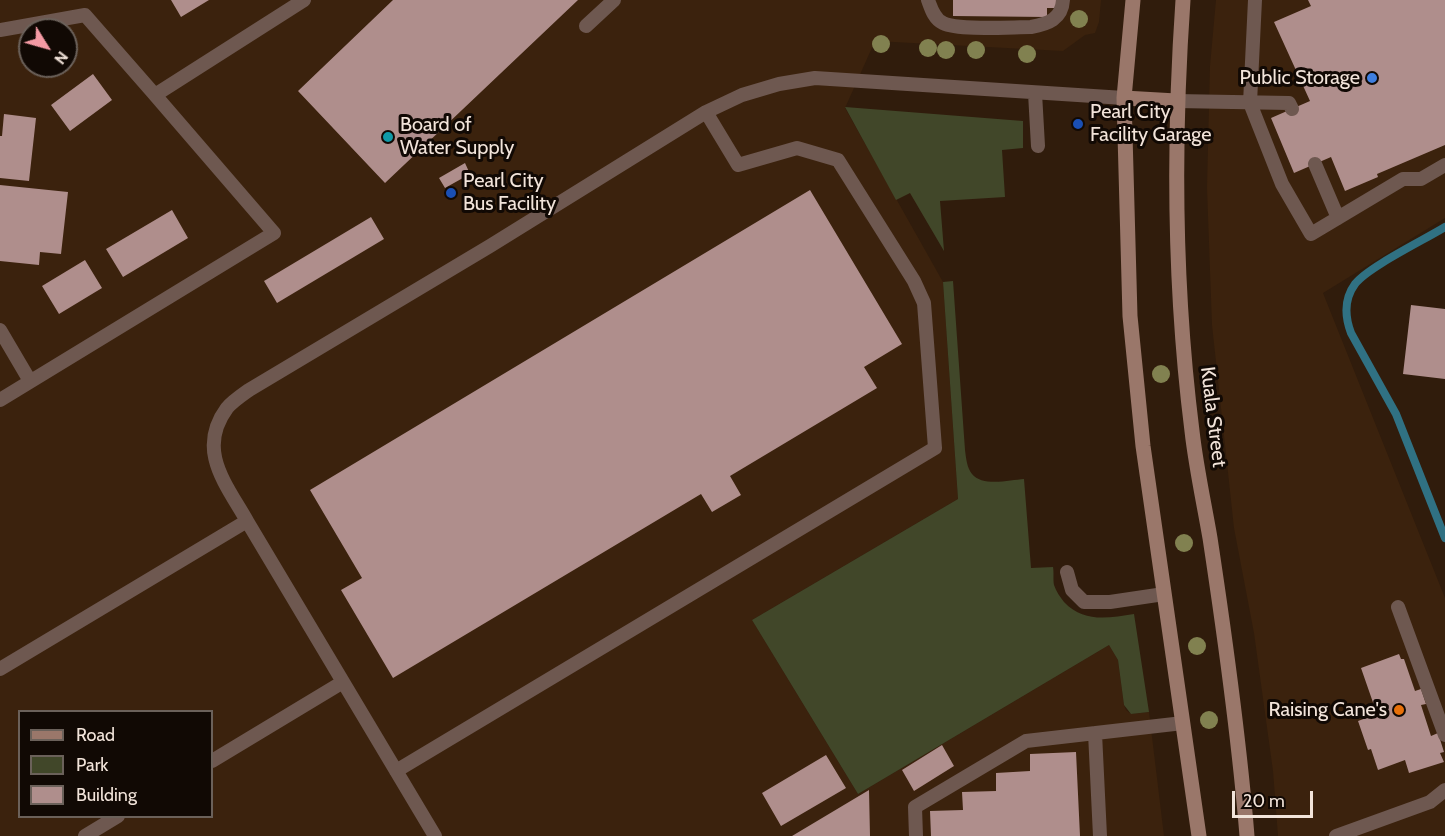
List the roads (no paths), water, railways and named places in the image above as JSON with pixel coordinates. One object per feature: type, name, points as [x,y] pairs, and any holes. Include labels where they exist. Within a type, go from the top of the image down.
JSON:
[{"type":"main road","points":[[1133,0],[1124,98],[1130,316],[1143,446],[1199,836]]},
{"type":"main road","name":"Kuala Street","points":[[1183,0],[1176,101],[1178,272],[1192,431],[1222,623],[1248,836]]},
{"type":"main road","points":[[1124,98],[1176,101]]},
{"type":"lane","points":[[155,96],[304,0]]},
{"type":"lane","points":[[586,26],[614,0]]},
{"type":"lane","points":[[928,0],[932,12],[940,22],[954,27],[1043,25],[1056,18],[1062,8],[1063,0]]},
{"type":"lane","points":[[1255,0],[1250,103],[1282,184],[1311,234],[1403,179],[1421,179],[1445,165]]},
{"type":"lane","points":[[0,30],[85,15],[274,233],[0,400]]},
{"type":"lane","points":[[435,836],[217,468],[213,447],[217,426],[228,407],[249,390],[490,246],[706,112],[742,95],[779,84],[814,78],[1124,98]]},
{"type":"lane","points":[[1035,93],[1038,146]]},
{"type":"lane","points":[[1176,101],[1289,103],[1292,109]]},
{"type":"lane","points":[[396,771],[935,448],[924,303],[914,281],[838,160],[797,148],[738,165],[706,112]]},
{"type":"lane","points":[[1315,164],[1338,218]]},
{"type":"lane","points":[[0,330],[30,381]]},
{"type":"lane","points":[[0,669],[247,521]]},
{"type":"lane","points":[[1067,572],[1072,590],[1084,602],[1110,602],[1164,594]]},
{"type":"lane","points":[[1398,606],[1445,735]]},
{"type":"lane","points":[[213,760],[343,682]]},
{"type":"lane","points":[[916,836],[915,807],[1026,741],[1183,723]]},
{"type":"lane","points":[[1095,733],[1100,836]]},
{"type":"lane","points":[[1336,836],[1430,802],[1445,790]]},
{"type":"lane","points":[[85,836],[115,818]]},
{"type":"waterway","points":[[1445,227],[1362,277],[1351,290],[1347,308],[1351,333],[1396,414],[1445,538]]},
{"type":"place","name":"Public Storage","points":[[1372,78]]},
{"type":"place","name":"Pearl City Facility Garage","points":[[1078,124]]},
{"type":"place","name":"Board of Water Supply","points":[[388,137]]},
{"type":"place","name":"Pearl City Bus Facility","points":[[451,193]]},
{"type":"place","name":"Raising Cane's","points":[[1399,710]]}]
